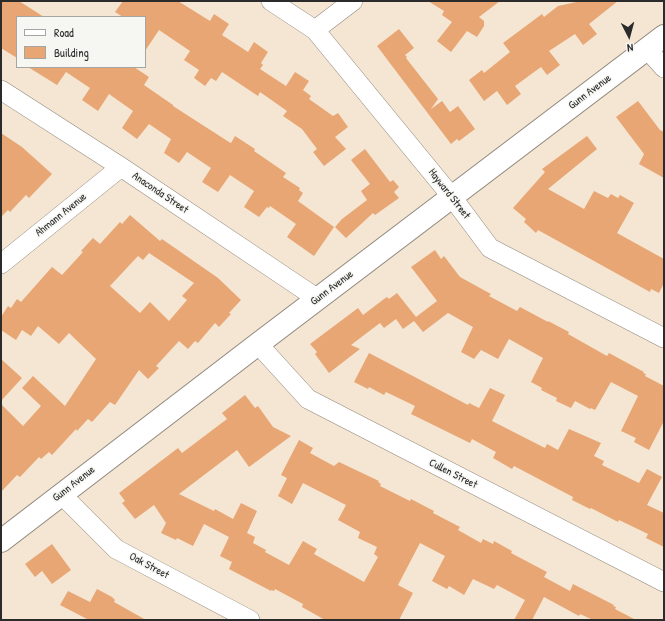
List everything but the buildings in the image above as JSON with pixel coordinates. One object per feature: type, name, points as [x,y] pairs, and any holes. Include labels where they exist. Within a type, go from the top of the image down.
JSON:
[{"type":"street","name":"Hayward Street","points":[[271,1],[315,30],[452,197],[490,248],[664,338]]},
{"type":"street","points":[[315,30],[353,1]]},
{"type":"street","name":"Gunn Avenue","points":[[1,541],[664,36]]},
{"type":"street","points":[[647,49],[664,68]]},
{"type":"street","name":"Anaconda Street","points":[[1,90],[121,167],[318,299]]},
{"type":"street","name":"Ahmann Avenue","points":[[1,264],[121,167]]},
{"type":"street","name":"Cullen Street","points":[[258,344],[308,399],[664,582]]},
{"type":"street","name":"Oak Street","points":[[61,494],[116,549],[250,620]]}]
